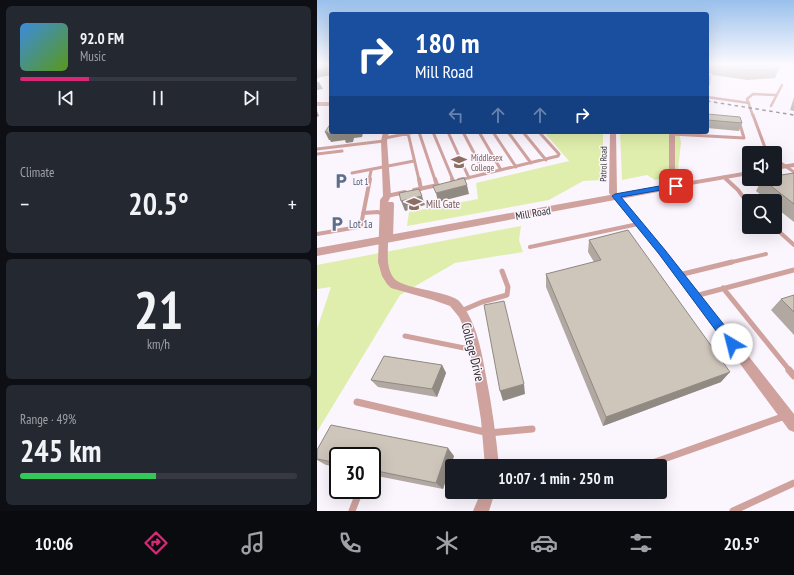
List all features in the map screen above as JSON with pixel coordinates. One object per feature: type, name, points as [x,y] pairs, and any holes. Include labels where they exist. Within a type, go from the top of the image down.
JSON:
[{"type":"street","points":[[317,104],[329,104]]},
{"type":"street","name":"Patrol Road","points":[[613,134],[612,188],[615,196]]},
{"type":"street","points":[[672,134],[672,176],[676,186]]},
{"type":"street","name":"College Drive","points":[[385,137],[387,196],[384,200],[386,209],[386,240],[383,262],[387,276],[394,285],[435,296],[454,303],[461,311],[470,330],[476,351],[488,420],[491,459]]},
{"type":"street","points":[[782,167],[794,165]]},
{"type":"street","name":"Mill Road","points":[[317,252],[615,196],[742,174]]},
{"type":"street","points":[[615,196],[679,275],[794,426]]},
{"type":"street","points":[[481,511],[485,499]]},
{"type":"lane","points":[[771,106],[780,89]]},
{"type":"lane","points":[[764,146],[748,97],[753,94],[776,95]]},
{"type":"lane","points":[[709,97],[749,103]]},
{"type":"lane","points":[[686,134],[744,138],[739,120],[733,119]]},
{"type":"lane","points":[[317,149],[402,134]]},
{"type":"lane","points":[[408,134],[421,189]]},
{"type":"lane","points":[[420,134],[437,185]]},
{"type":"lane","points":[[434,134],[453,181]]},
{"type":"lane","points":[[449,134],[469,178]]},
{"type":"lane","points":[[464,134],[485,174]]},
{"type":"lane","points":[[480,134],[501,170]]},
{"type":"lane","points":[[494,134],[516,167]]},
{"type":"lane","points":[[509,134],[531,164]]},
{"type":"lane","points":[[525,134],[546,160]]},
{"type":"lane","points":[[448,183],[555,158],[559,154],[541,134]]},
{"type":"lane","points":[[317,154],[342,151]]},
{"type":"lane","points":[[352,173],[371,171],[414,161]]},
{"type":"lane","points":[[782,163],[794,172]]},
{"type":"lane","points":[[317,234],[358,227],[361,225],[371,171]]},
{"type":"lane","points":[[724,177],[742,195]]},
{"type":"lane","points":[[387,196],[442,184]]},
{"type":"lane","points":[[363,213],[378,212],[386,209]]},
{"type":"lane","points":[[530,247],[638,224]]},
{"type":"lane","points":[[782,234],[794,245]]},
{"type":"lane","points":[[679,275],[766,254]]},
{"type":"lane","points":[[695,296],[794,270]]},
{"type":"lane","points":[[461,311],[482,302],[507,295],[508,287],[502,271]]},
{"type":"lane","points":[[723,288],[794,376]]},
{"type":"lane","points":[[405,336],[476,351]]},
{"type":"lane","points":[[357,402],[489,433],[532,429]]},
{"type":"lane","points":[[663,459],[786,415]]},
{"type":"lane","points":[[733,511],[794,483]]},
{"type":"lane","points":[[352,511],[357,499]]},
{"type":"green space","points":[[546,134],[603,134],[603,180],[583,181],[549,200],[407,226],[409,212],[478,199],[476,183],[569,161]]},
{"type":"green space","points":[[620,134],[679,134],[681,143],[677,178],[670,177],[655,180],[647,175],[622,180]]},
{"type":"green space","points":[[521,226],[519,240],[523,252],[455,263],[400,295],[317,432],[317,329],[331,287],[317,289],[317,265]]},
{"type":"building","points":[[709,114],[740,117],[742,123],[709,120]]},
{"type":"building","points":[[329,126],[329,134],[325,132]]},
{"type":"building","points":[[794,173],[794,204],[771,186],[782,186],[782,175]]},
{"type":"building","points":[[464,178],[467,185],[436,193],[433,186]]},
{"type":"building","points":[[419,189],[422,196],[401,201],[399,193]]},
{"type":"building","points":[[628,230],[730,372],[606,417],[546,274],[601,260],[589,240]]},
{"type":"building","points":[[794,295],[794,312],[781,299]]},
{"type":"building","points":[[504,301],[524,384],[500,391],[484,305]]},
{"type":"building","points":[[384,356],[442,365],[432,389],[371,380]]},
{"type":"building","points":[[331,425],[448,448],[436,483],[381,472],[381,447],[329,447],[329,461],[317,459],[317,450]]},
{"type":"railway","points":[[709,101],[794,115]]},
{"type":"place","name":"Middlesex College","points":[[459,162]]},
{"type":"place","name":"Lot 1","points":[[341,181]]},
{"type":"place","name":"Mill Gate","points":[[414,204]]},
{"type":"place","name":"Lot 1a","points":[[337,224]]},
{"type":"route","points":[[676,186],[615,196],[662,252],[732,344]]}]
